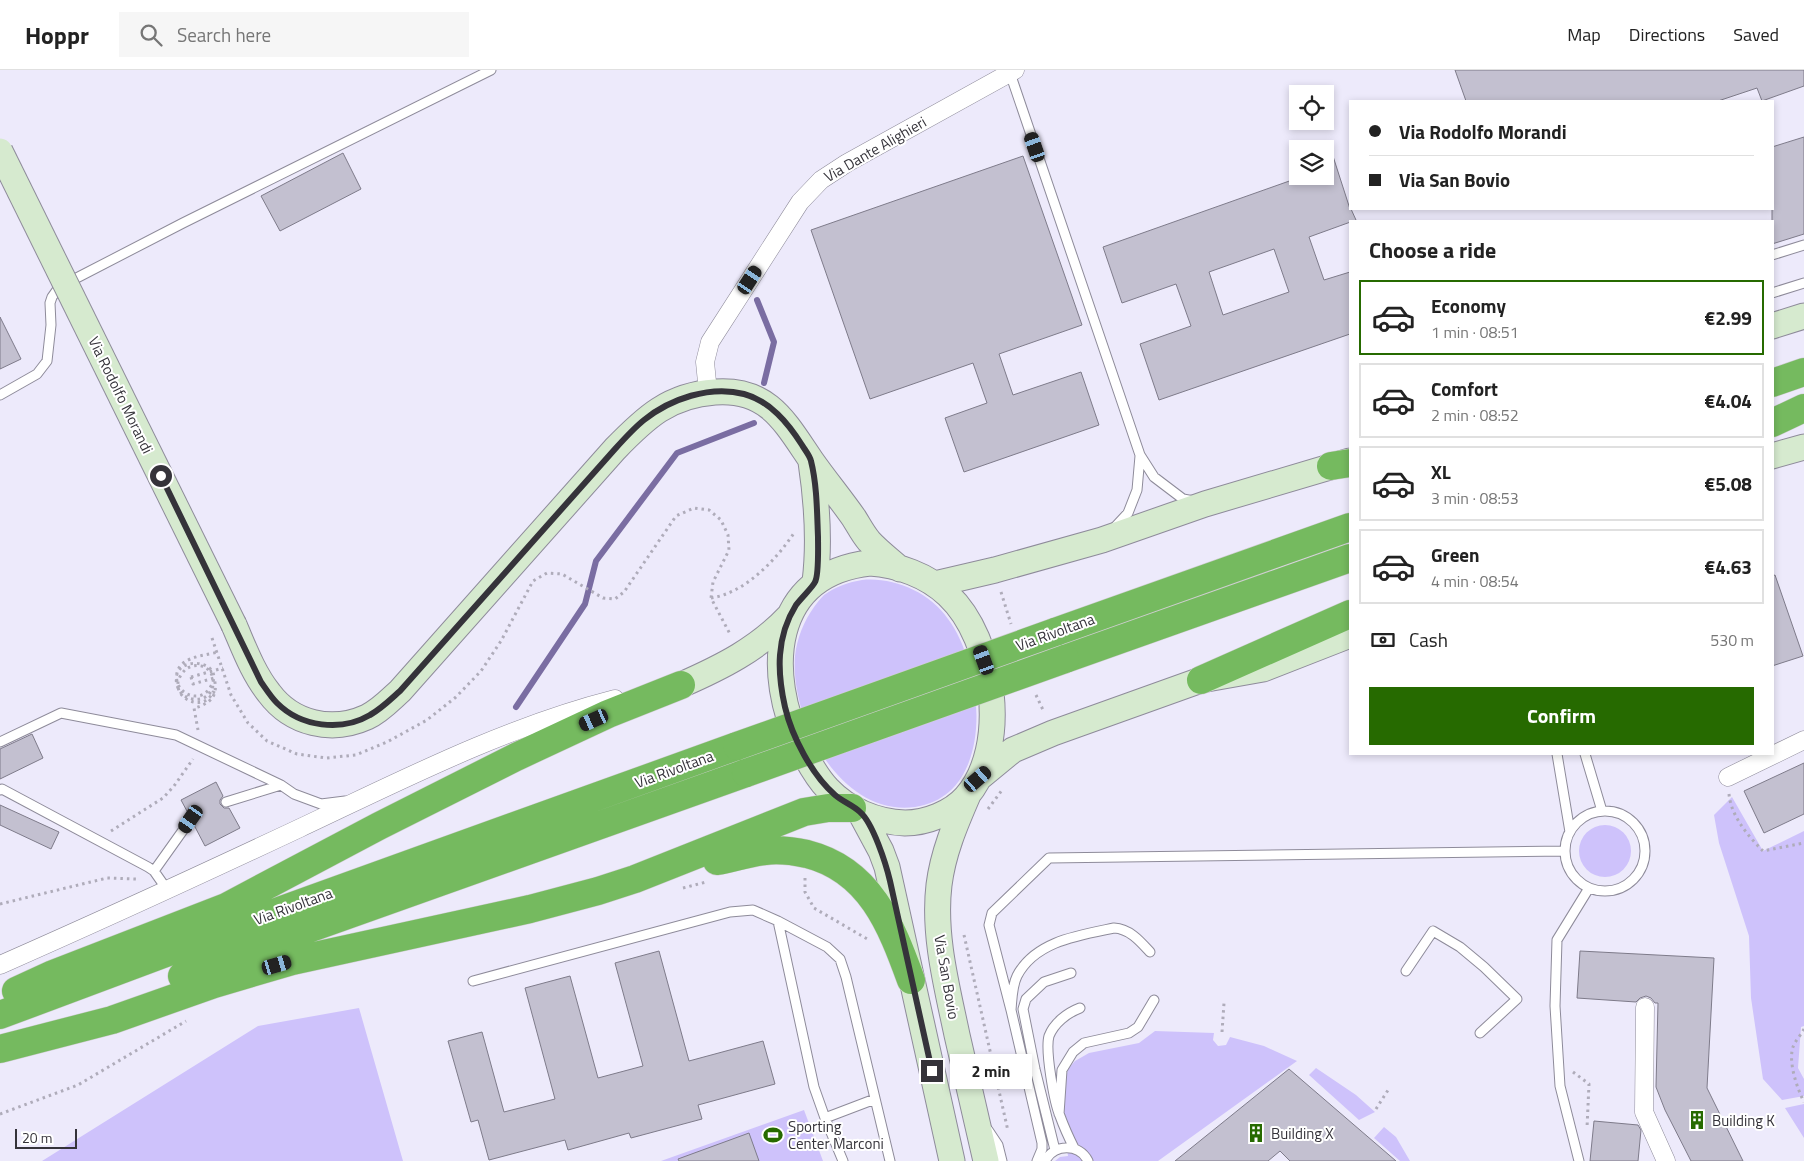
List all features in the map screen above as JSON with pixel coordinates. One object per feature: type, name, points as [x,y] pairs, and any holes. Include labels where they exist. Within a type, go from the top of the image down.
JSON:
[{"type":"highway","points":[[1774,368],[1804,359]]},
{"type":"highway","points":[[1774,382],[1804,372]]},
{"type":"highway","points":[[1774,412],[1804,403]]},
{"type":"highway","points":[[1774,422],[1804,408]]},
{"type":"highway","name":"Via Rivoltana","points":[[0,1015],[262,917],[1349,527]]},
{"type":"highway","name":"Via Rivoltana","points":[[0,1044],[269,943],[1349,558]]},
{"type":"highway","points":[[1201,680],[1349,614]]},
{"type":"highway","points":[[0,1001],[53,974],[226,907],[378,826],[516,757],[608,714],[681,685]]},
{"type":"highway","points":[[0,1049],[112,1020],[214,984],[292,961],[530,909],[598,891],[635,879],[804,812],[828,808],[856,810]]},
{"type":"highway","points":[[635,879],[765,851],[790,850],[826,860],[848,873],[869,894],[881,910],[911,980]]},
{"type":"main road","name":"Via Rodolfo Morandi","points":[[0,151],[261,682],[278,704],[288,712],[313,724],[342,724],[369,716],[381,708],[400,691],[615,449],[644,420],[668,404],[695,395],[726,391],[742,393],[757,398],[773,410],[787,424],[856,520],[865,536],[879,551],[900,568]]},
{"type":"main road","points":[[1774,325],[1804,316]]},
{"type":"main road","points":[[1774,455],[1804,447]]},
{"type":"main road","name":"Via Rodolfo Morandi","points":[[811,459],[818,529],[815,582]]},
{"type":"main road","points":[[935,584],[995,570],[1102,540],[1205,504],[1344,463]]},
{"type":"main road","points":[[900,568],[883,564],[860,564],[834,572],[815,582],[801,598],[791,615],[781,642],[779,662],[780,682],[789,720],[811,766],[822,782],[836,796],[856,810],[888,821],[918,822],[961,803],[973,787],[1000,760],[1025,745],[1201,680],[1263,669],[1349,635]]},
{"type":"main road","name":"Via San Bovio","points":[[900,568],[935,584],[954,601],[966,617],[975,634],[987,672],[992,732],[986,761],[946,848],[939,887],[938,909],[942,954],[948,990],[986,1161]]},
{"type":"main road","points":[[681,685],[740,656],[771,635],[791,615]]},
{"type":"main road","points":[[856,810],[875,838],[885,862],[952,1161]]},
{"type":"street","name":"Via Dante Alighieri","points":[[708,392],[705,362],[710,342],[800,202],[821,180],[847,163],[1013,71]]},
{"type":"street","points":[[0,965],[168,891],[360,799],[520,730],[610,701],[681,685]]},
{"type":"street","points":[[1774,755],[1804,740]]},
{"type":"street","points":[[1728,777],[1773,755]]},
{"type":"street","points":[[1645,1006],[1644,1112],[1666,1161]]},
{"type":"lane","points":[[0,395],[37,374],[47,361],[51,325],[50,303],[52,297],[63,285],[183,223],[491,70]]},
{"type":"lane","points":[[1013,71],[1140,456],[1154,478],[1183,499],[1205,504]]},
{"type":"lane","points":[[1774,254],[1804,245]]},
{"type":"lane","points":[[1774,292],[1804,283]]},
{"type":"lane","points":[[1102,540],[1128,513],[1137,490],[1140,456]]},
{"type":"lane","points":[[0,742],[61,713],[176,735],[281,785],[294,794],[321,804],[360,799]]},
{"type":"lane","points":[[1557,755],[1570,832],[1565,851],[1571,873],[1589,888],[1608,891],[1626,886],[1640,872],[1646,854],[1645,844],[1637,826],[1622,814],[1602,811],[1584,817],[1570,832]]},
{"type":"lane","points":[[1585,755],[1602,811]]},
{"type":"lane","points":[[226,802],[281,785]]},
{"type":"lane","points":[[0,790],[2,789],[148,867],[168,891]]},
{"type":"lane","points":[[154,872],[191,819]]},
{"type":"lane","points":[[1037,1161],[1042,1149],[1042,1143],[989,925],[992,913],[1049,858],[1565,851]]},
{"type":"lane","points":[[1578,1161],[1560,1086],[1555,1006],[1558,940],[1589,888]]},
{"type":"lane","points":[[473,981],[738,911],[753,910],[826,947],[840,959],[890,1161]]},
{"type":"lane","points":[[778,921],[814,1087],[843,1161]]},
{"type":"lane","points":[[1010,1010],[1017,976],[1028,961],[1046,947],[1068,938],[1120,928],[1134,935],[1150,952]]},
{"type":"lane","points":[[1406,971],[1433,931],[1460,947],[1484,967],[1517,1000],[1480,1033]]},
{"type":"lane","points":[[1055,1150],[1023,1009],[1026,999],[1044,982],[1071,973]]},
{"type":"lane","points":[[1059,1114],[1062,1070],[1074,1052],[1084,1043],[1129,1033],[1138,1028],[1154,1000]]},
{"type":"lane","points":[[1074,1148],[1059,1114],[1048,1057],[1049,1036],[1058,1023],[1070,1012],[1080,1008]]},
{"type":"lane","points":[[825,1118],[875,1099]]},
{"type":"lane","points":[[974,1107],[998,1145],[1002,1161]]},
{"type":"lane","points":[[1045,1161],[1050,1154],[1061,1148],[1074,1148],[1081,1152],[1088,1161]]},
{"type":"path","points":[[212,636],[231,695],[248,723],[267,741],[297,754],[316,757],[356,755],[387,742],[427,720],[456,697],[481,671],[533,581],[547,572],[562,574],[603,598],[615,598],[624,592],[676,516],[694,508],[708,510],[721,520],[728,535],[729,550],[713,582],[711,598],[731,636]]},
{"type":"path","points":[[711,598],[722,597],[759,574],[776,559],[795,531]]},
{"type":"path","points":[[1001,591],[1013,628]]},
{"type":"path","points":[[215,693],[213,692],[205,701],[195,703],[189,701],[180,693],[178,689],[178,684],[179,677],[185,670],[202,666],[212,673],[214,680],[211,692],[204,698],[194,699],[183,695],[179,690],[177,685],[177,680],[177,677],[184,666],[189,663],[201,663],[210,670],[214,677],[213,683],[204,694],[193,696],[187,694],[179,686],[177,682],[176,677],[178,670],[184,663],[218,652]]},
{"type":"path","points":[[97,839],[163,798],[182,775],[201,746],[194,708],[210,702],[215,693],[214,678],[193,684],[191,677],[223,668]]},
{"type":"path","points":[[1034,687],[1046,716]]},
{"type":"path","points":[[1728,777],[1730,803],[1747,835],[1763,851],[1804,843]]},
{"type":"path","points":[[0,904],[107,878],[141,879],[133,872]]},
{"type":"path","points":[[805,874],[805,892],[814,908],[872,942]]},
{"type":"path","points":[[1222,1032],[1224,1003]]},
{"type":"path","points":[[0,1114],[78,1085],[187,1020]]},
{"type":"path","points":[[1804,1029],[1793,1047],[1792,1068],[1804,1102]]},
{"type":"path","points":[[1558,1060],[1589,1084],[1587,1132]]},
{"type":"path","points":[[1376,1109],[1390,1087]]},
{"type":"shaded area","points":[[862,580],[886,581],[898,584],[910,588],[931,601],[948,619],[961,641],[970,667],[975,697],[976,727],[971,755],[960,779],[941,797],[915,807],[888,806],[864,796],[843,780],[825,759],[811,734],[801,708],[796,681],[795,656],[797,643],[804,624],[824,595],[842,585]]},
{"type":"shaded area","points":[[1732,797],[1763,851],[1804,831],[1804,1026],[1801,1027],[1798,1068],[1804,1079],[1804,1096],[1782,1100],[1763,1079],[1751,998],[1749,936],[1719,843],[1714,815]]},
{"type":"shaded area","points":[[1605,825],[1619,829],[1627,837],[1631,851],[1627,865],[1619,873],[1605,877],[1591,873],[1583,865],[1579,851],[1583,837],[1591,829]]},
{"type":"shaded area","points":[[359,1008],[403,1161],[42,1161],[258,1026]]},
{"type":"shaded area","points":[[1155,1031],[1214,1033],[1213,1040],[1218,1046],[1226,1045],[1230,1037],[1264,1046],[1297,1061],[1158,1161],[1055,1161],[1060,1157],[1068,1156],[1062,1115],[1063,1092],[1068,1069],[1075,1061],[1089,1053],[1139,1043]]},
{"type":"shaded area","points":[[1316,1068],[1356,1095],[1375,1112],[1359,1120],[1309,1075]]},
{"type":"shaded area","points":[[1804,1104],[1804,1138],[1785,1108]]},
{"type":"shaded area","name":"Sporting Center Marconi","points":[[804,1110],[823,1161],[661,1161]]},
{"type":"shaded area","points":[[1384,1127],[1396,1137],[1410,1161],[1400,1161],[1374,1138]]},
{"type":"building","points":[[1455,70],[1804,70],[1804,86],[1765,100],[1762,100],[1757,88],[1721,100],[1466,100]]},
{"type":"building","points":[[1804,137],[1804,234],[1774,243],[1772,210],[1774,210],[1774,146]]},
{"type":"building","points":[[343,153],[361,189],[280,231],[261,196]]},
{"type":"building","points":[[1023,156],[1082,325],[999,354],[1013,395],[1081,372],[1099,425],[964,472],[945,418],[987,403],[973,363],[870,399],[811,230]]},
{"type":"building","points":[[1334,159],[1349,210],[1351,210],[1356,220],[1349,220],[1349,223],[1309,237],[1324,280],[1349,272],[1349,334],[1159,400],[1140,344],[1191,326],[1176,284],[1122,303],[1103,247],[1289,181],[1289,185],[1334,185]],"holes":[[[1274,249],[1289,292],[1223,315],[1209,272]]]},
{"type":"building","points":[[0,317],[21,359],[0,369]]},
{"type":"building","points":[[1774,575],[1803,656],[1774,665]]},
{"type":"building","points":[[32,734],[43,758],[0,779],[0,749]]},
{"type":"building","points":[[1804,763],[1804,814],[1764,833],[1744,791]]},
{"type":"building","points":[[216,782],[223,796],[220,804],[224,808],[229,808],[240,828],[205,846],[194,825],[197,820],[196,816],[188,813],[181,800]]},
{"type":"building","points":[[0,805],[59,832],[51,849],[0,825]]},
{"type":"building","points":[[659,951],[689,1061],[763,1041],[775,1084],[698,1105],[702,1119],[631,1138],[629,1133],[568,1150],[565,1140],[489,1160],[478,1120],[471,1122],[448,1041],[482,1032],[504,1112],[555,1099],[525,988],[570,976],[598,1078],[643,1066],[615,963]]},
{"type":"building","points":[[1580,951],[1714,958],[1707,1088],[1743,1161],[1691,1161],[1665,1110],[1656,1087],[1658,1003],[1655,1003],[1646,996],[1636,1002],[1577,998]]},
{"type":"building","name":"Building X","points":[[1289,1069],[1396,1161],[1290,1161],[1280,1151],[1268,1161],[1175,1161]]},
{"type":"building","points":[[1594,1121],[1638,1125],[1641,1130],[1638,1161],[1590,1161]]},
{"type":"building","points":[[749,1133],[759,1161],[679,1161],[678,1159]]},
{"type":"waterway","points":[[757,300],[774,342],[764,383]]},
{"type":"waterway","points":[[516,707],[585,604],[596,561],[677,453],[754,423]]},
{"type":"place","name":"Building K","points":[[1697,1120]]},
{"type":"place","name":"Building X","points":[[1256,1133]]},
{"type":"place","name":"Sporting Center Marconi","points":[[773,1135]]},
{"type":"route","points":[[161,476],[247,654],[269,694],[288,712],[313,724],[342,724],[369,716],[400,691],[615,449],[644,420],[668,404],[708,392],[726,391],[742,393],[757,398],[768,406],[787,424],[811,459],[816,498],[818,562],[815,582],[796,606],[787,623],[781,642],[779,672],[786,708],[793,731],[816,774],[836,796],[860,812],[884,858],[932,1071]]}]
